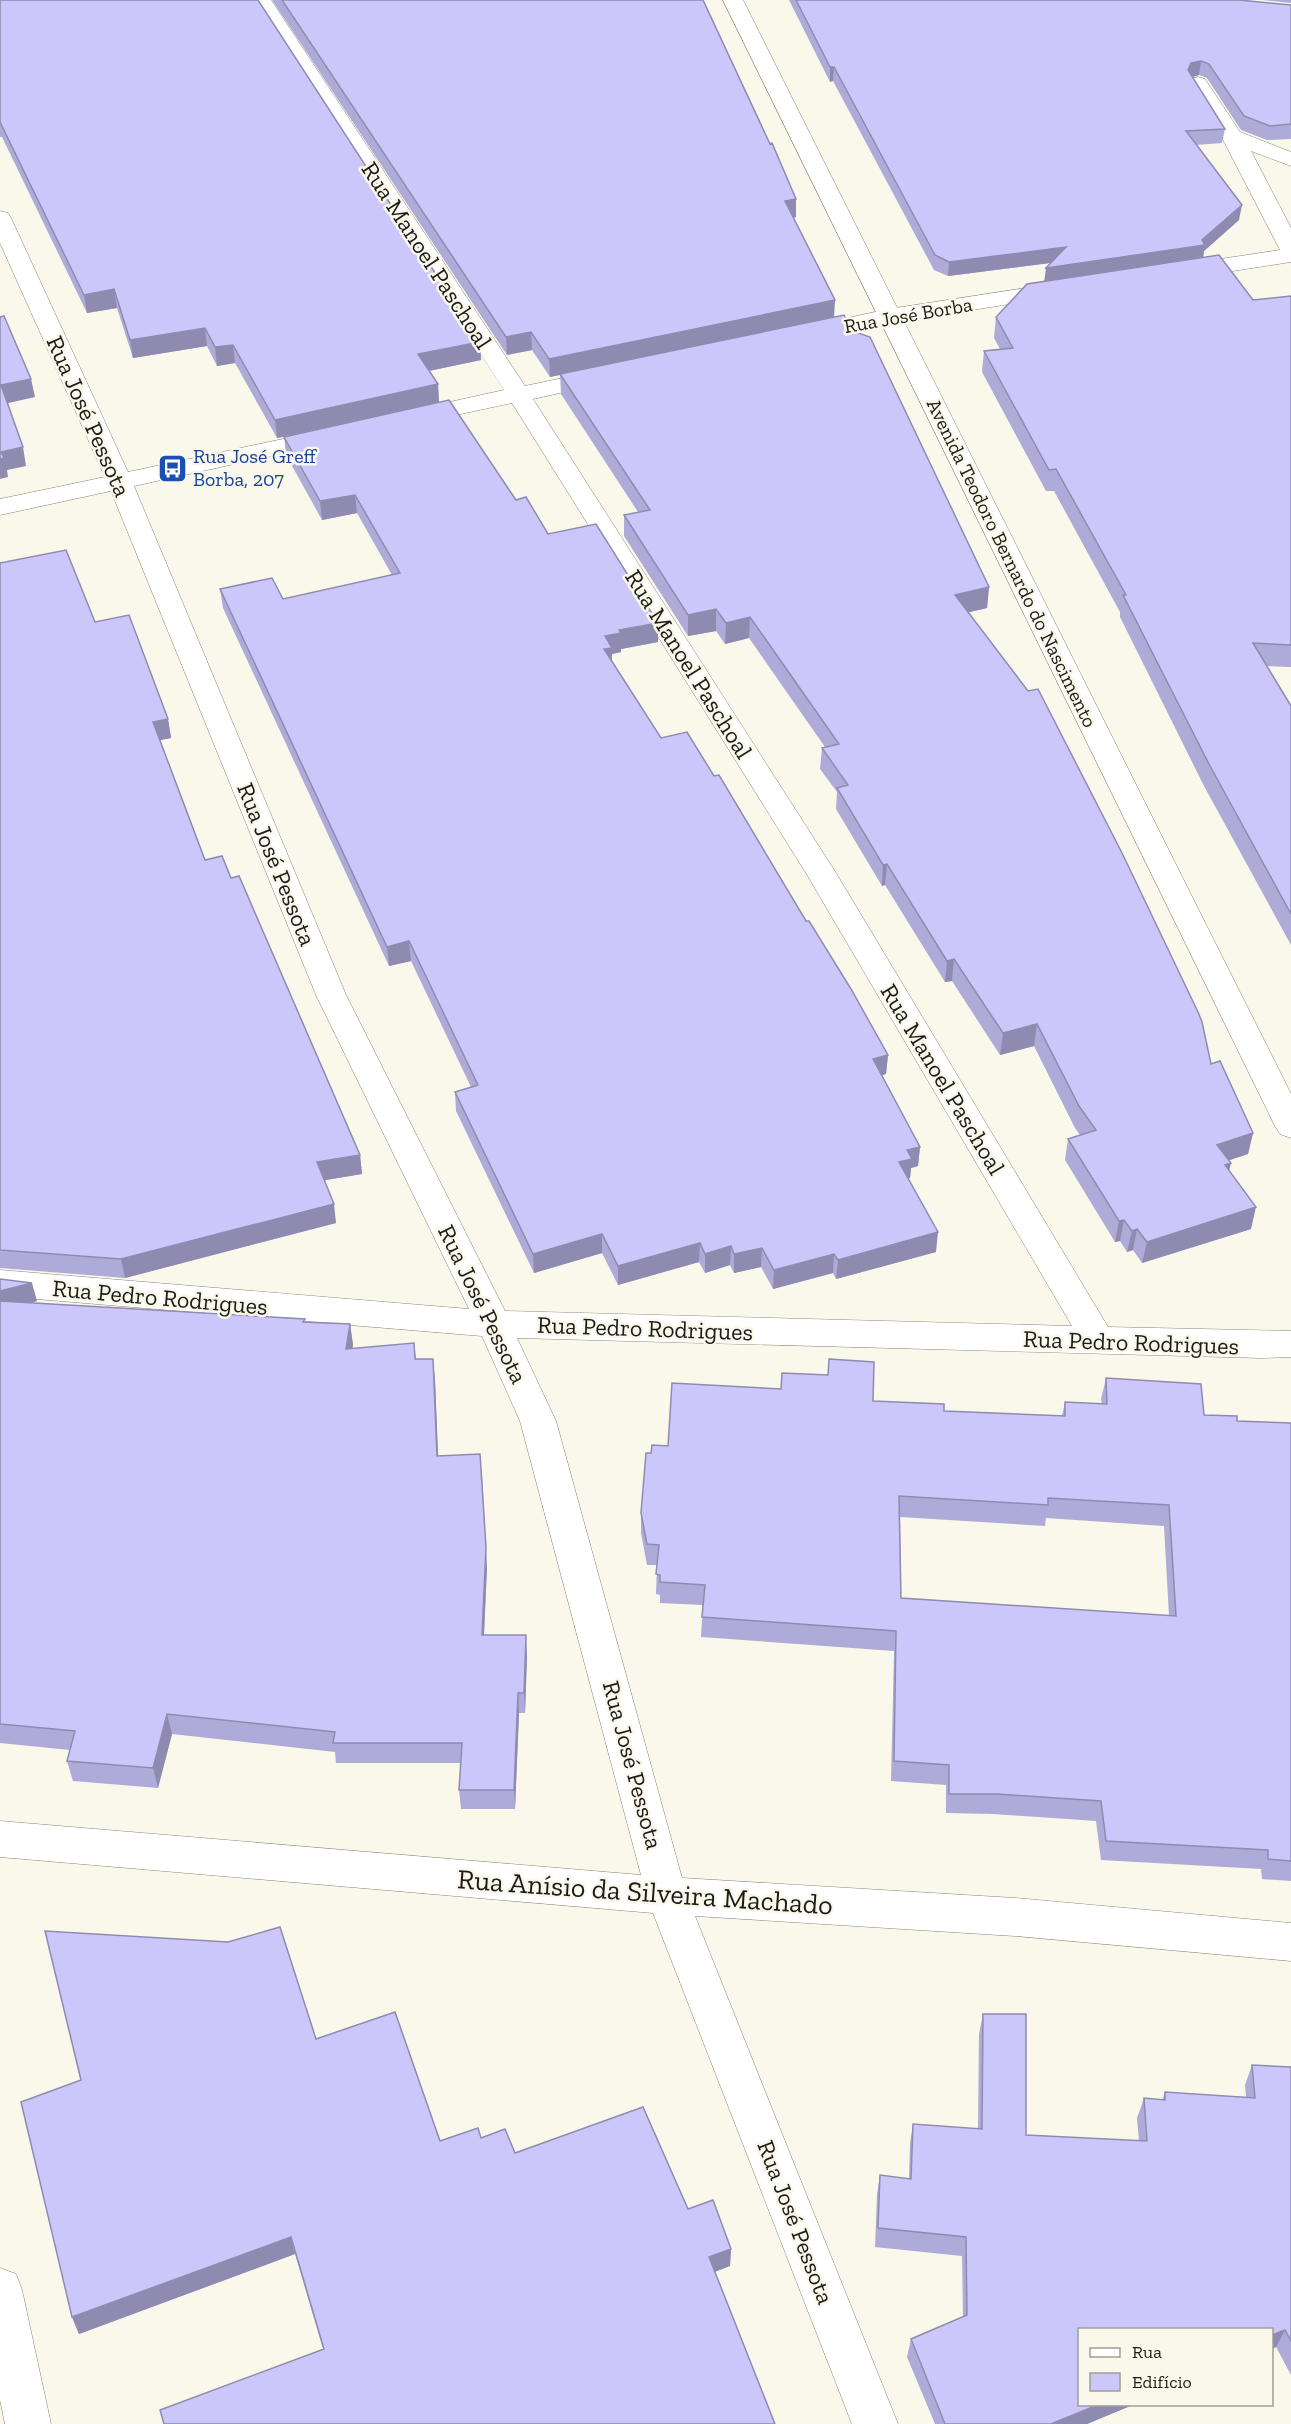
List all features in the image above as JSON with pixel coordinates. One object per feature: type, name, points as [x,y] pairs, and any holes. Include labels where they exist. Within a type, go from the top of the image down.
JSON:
[{"type":"street","name":"Rua Manoel Paschoal","points":[[261,0],[518,394],[821,873],[1098,1341]]},
{"type":"street","name":"Avenida Teodoro Bernardo do Nascimento","points":[[733,0],[1291,1126]]},
{"type":"street","points":[[1198,83],[1281,209],[1291,250]]},
{"type":"street","points":[[1232,136],[1291,160]]},
{"type":"street","name":"Rua José Pessota","points":[[0,218],[120,483],[332,995],[494,1324],[538,1421],[668,1896],[875,2424]]},
{"type":"street","points":[[1161,275],[1291,255]]},
{"type":"street","name":"Rua José Borba","points":[[785,338],[889,316],[1078,287]]},
{"type":"street","points":[[389,423],[622,372]]},
{"type":"street","points":[[0,507],[120,483],[354,430]]},
{"type":"street","name":"Rua Pedro Rodrigues","points":[[0,1283],[494,1324],[1098,1341],[1291,1344]]},
{"type":"street","name":"Rua Anísio da Silveira Machado","points":[[0,1839],[668,1896],[1015,1917],[1291,1942]]},
{"type":"street","points":[[0,2290],[28,2424]]},
{"type":"building","points":[[0,0],[258,0],[480,342],[418,354],[438,384],[275,420],[233,345],[215,347],[205,328],[130,340],[114,289],[84,295],[0,122]]},
{"type":"building","points":[[282,0],[703,0],[770,144],[772,143],[796,199],[785,201],[835,300],[549,359],[531,332],[506,337]]},
{"type":"building","points":[[796,0],[1239,0],[1291,5],[1291,124],[1270,126],[1244,116],[1209,64],[1201,61],[1191,63],[1188,70],[1225,129],[1186,131],[1242,205],[1202,240],[1205,245],[1046,268],[1066,247],[949,262],[935,255],[834,67],[830,67]]},
{"type":"building","points":[[1219,255],[1253,300],[1291,296],[1291,645],[1253,643],[1291,706],[1291,914],[1209,764],[1123,595],[1126,595],[1056,469],[1049,470],[984,351],[1013,348],[996,317],[1027,284]]},
{"type":"building","points":[[844,315],[852,331],[870,337],[989,587],[955,595],[1028,691],[1038,689],[1123,855],[1198,1012],[1211,1064],[1220,1061],[1253,1133],[1217,1145],[1231,1163],[1225,1165],[1256,1207],[1147,1242],[1137,1229],[1132,1231],[1124,1220],[1119,1221],[1068,1139],[1096,1130],[1079,1106],[1037,1024],[1003,1033],[954,959],[947,961],[887,864],[883,865],[837,788],[848,785],[822,748],[839,744],[750,617],[726,623],[716,609],[688,615],[624,515],[650,510],[560,374]]},
{"type":"building","points":[[4,316],[31,379],[1,385],[23,447],[1,452],[4,458],[0,459],[0,317]]},
{"type":"building","points":[[449,400],[516,500],[526,497],[548,534],[596,524],[658,623],[619,630],[621,633],[605,636],[612,648],[604,649],[661,738],[687,732],[714,776],[719,775],[806,921],[809,921],[851,989],[888,1055],[873,1059],[920,1147],[907,1150],[912,1159],[899,1162],[938,1232],[838,1260],[834,1254],[774,1270],[762,1248],[734,1254],[731,1246],[705,1254],[700,1243],[618,1266],[602,1234],[533,1254],[455,1092],[478,1085],[409,941],[387,947],[220,589],[272,578],[283,599],[400,573],[355,495],[320,501],[284,437]]},
{"type":"building","points":[[66,550],[95,622],[129,615],[168,719],[153,722],[205,860],[222,856],[231,878],[239,876],[360,1155],[317,1162],[334,1204],[121,1259],[0,1250],[0,563]]},
{"type":"building","points":[[0,1279],[32,1283],[0,1291]]},
{"type":"building","points":[[0,1301],[305,1319],[303,1322],[350,1324],[346,1349],[414,1343],[415,1359],[433,1359],[437,1456],[480,1454],[486,1547],[482,1635],[526,1635],[524,1693],[518,1693],[514,1790],[459,1790],[462,1743],[333,1743],[335,1732],[167,1714],[153,1768],[67,1761],[75,1731],[0,1724]]},
{"type":"building","points":[[829,1359],[874,1362],[873,1401],[944,1404],[944,1411],[1065,1416],[1065,1402],[1107,1404],[1106,1378],[1201,1384],[1204,1415],[1237,1416],[1237,1421],[1291,1423],[1291,1861],[1268,1859],[1268,1850],[1106,1841],[1101,1801],[997,1794],[949,1794],[949,1765],[894,1761],[896,1631],[702,1617],[705,1585],[660,1582],[660,1575],[656,1574],[659,1545],[647,1544],[641,1513],[646,1453],[651,1453],[652,1445],[668,1446],[672,1383],[781,1389],[782,1373],[828,1375]],"holes":[[[899,1496],[1048,1505],[1048,1498],[1169,1505],[1176,1616],[901,1598]]]},
{"type":"building","points":[[280,1927],[316,2039],[395,2012],[440,2141],[478,2128],[481,2138],[505,2129],[515,2153],[643,2107],[688,2209],[713,2200],[731,2249],[709,2257],[775,2424],[164,2424],[160,2410],[324,2349],[291,2237],[72,2317],[21,2102],[81,2080],[45,1931],[228,1942]]},
{"type":"building","points":[[983,2014],[1026,2014],[1026,2135],[1147,2141],[1144,2098],[1165,2100],[1165,2092],[1255,2098],[1252,2065],[1291,2067],[1291,2341],[1285,2330],[1273,2335],[1273,2328],[1078,2328],[1078,2406],[1095,2406],[1051,2424],[945,2424],[911,2339],[967,2315],[966,2237],[878,2228],[880,2175],[911,2179],[913,2124],[982,2129]]},
{"type":"place","name":"Rua José Greff Borba, 207","points":[[172,468]]}]
